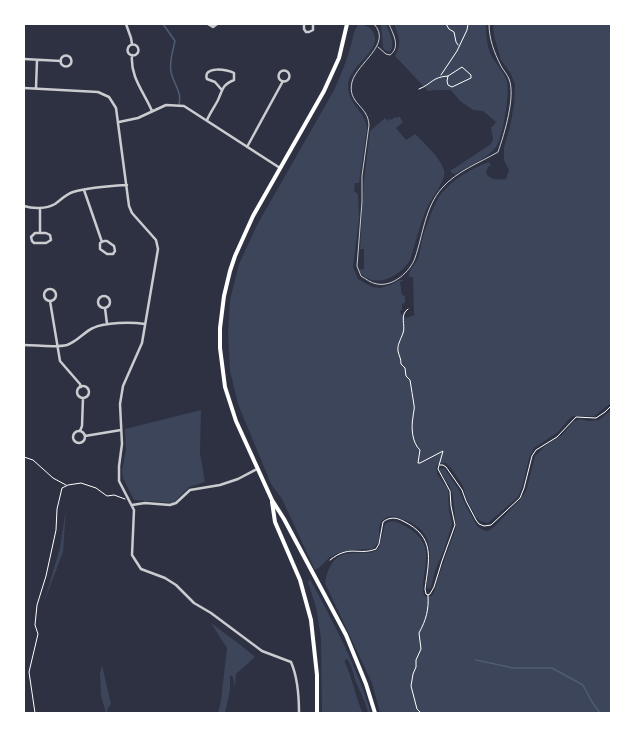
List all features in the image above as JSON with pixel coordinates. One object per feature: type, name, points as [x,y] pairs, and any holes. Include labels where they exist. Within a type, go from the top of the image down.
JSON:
[{"type":"main road","points":[[347,24],[339,58],[327,84],[253,216],[235,256],[225,289],[220,328],[222,365],[227,395],[236,420],[272,500],[284,519],[346,635],[362,674],[375,713]]},
{"type":"main road","points":[[272,500],[275,522],[300,580],[311,620],[317,675],[317,713]]},
{"type":"street","points":[[126,24],[132,44],[138,49],[136,53],[132,55]]},
{"type":"street","points":[[208,24],[213,27],[217,24]]},
{"type":"street","points":[[304,24],[304,29],[308,32],[313,30],[313,24]]},
{"type":"street","points":[[132,44],[128,46],[127,50],[132,55],[132,70],[136,81],[152,111]]},
{"type":"street","points":[[24,60],[61,61],[62,64],[67,66],[71,61],[69,57],[66,56],[62,58],[61,61]]},
{"type":"street","points":[[36,88],[37,60]]},
{"type":"street","points":[[207,120],[218,100],[221,89],[227,83],[234,80],[234,73],[229,70],[210,70],[207,72],[207,79],[215,82],[221,89]]},
{"type":"street","points":[[247,147],[283,81],[288,80],[290,77],[286,71],[280,74],[279,78],[283,81]]},
{"type":"street","points":[[24,88],[98,92],[109,97],[116,108],[119,122],[129,206],[132,213],[156,240],[158,249],[142,343],[122,390],[120,404],[122,444],[118,481],[129,498],[134,510],[132,555],[141,569],[165,578],[194,603],[227,624],[262,651],[291,662],[297,683],[299,713]]},
{"type":"street","points":[[119,122],[138,118],[166,105],[184,106],[280,168]]},
{"type":"street","points":[[24,206],[40,208],[55,204],[67,194],[84,190],[127,186]]},
{"type":"street","points":[[84,190],[102,242],[100,245],[101,250],[109,254],[114,252],[115,249],[113,245],[107,241],[102,242]]},
{"type":"street","points":[[40,208],[40,233]]},
{"type":"street","points":[[35,233],[40,233],[49,234],[51,238],[50,241],[35,244],[31,239],[32,236],[35,233]]},
{"type":"street","points":[[49,289],[54,291],[56,295],[55,298],[50,301],[46,300],[44,297],[46,291],[49,289]]},
{"type":"street","points":[[104,296],[109,298],[110,302],[110,305],[105,308],[101,307],[99,304],[100,298],[104,296]]},
{"type":"street","points":[[50,301],[60,361],[81,387]]},
{"type":"street","points":[[105,308],[107,324]]},
{"type":"street","points":[[24,344],[57,346],[67,345],[79,339],[94,328],[107,324],[135,322],[145,324]]},
{"type":"street","points":[[81,387],[78,390],[78,393],[79,397],[83,398]]},
{"type":"street","points":[[81,387],[87,388],[89,392],[86,397],[83,398]]},
{"type":"street","points":[[83,398],[82,426],[80,431],[75,433],[73,437],[74,440],[81,442],[84,440],[85,436]]},
{"type":"street","points":[[85,436],[121,430]]},
{"type":"street","points":[[80,431],[85,436]]},
{"type":"street","points":[[132,505],[145,503],[170,505],[176,503],[190,490],[220,485],[238,479],[257,469]]},
{"type":"lane","points":[[374,24],[377,27],[380,39],[377,47],[352,81],[351,93],[357,104],[364,110],[369,118],[362,176],[362,202],[357,266],[361,276],[378,284],[389,283],[400,278],[409,268],[414,259],[433,200],[442,188],[474,164],[498,152],[512,93],[509,78],[501,67],[493,49],[489,35],[489,24]]},
{"type":"lane","points":[[377,47],[386,54],[390,55],[393,53],[396,47],[389,24]]},
{"type":"path","points":[[446,24],[449,29],[454,32],[456,42],[459,45]]},
{"type":"path","points":[[440,76],[454,57],[466,32],[468,24]]},
{"type":"path","points":[[419,88],[440,76],[448,76],[462,67],[471,75],[471,78],[452,87],[448,85],[448,76]]},
{"type":"path","points":[[408,309],[405,311],[403,318],[404,332],[399,342],[398,351],[401,358],[401,364],[405,368],[406,376],[410,380],[414,405],[412,418],[413,434],[420,450],[418,463],[423,462],[442,450],[438,469],[450,491],[451,506],[456,525],[434,587],[428,595]]},
{"type":"path","points":[[439,465],[443,465],[462,490],[469,508],[479,524],[484,526],[491,525],[520,498],[532,456],[536,450],[558,437],[576,417],[596,418],[611,406]]},
{"type":"path","points":[[24,458],[33,460],[53,478],[63,484],[68,485]]},
{"type":"path","points":[[35,713],[30,672],[38,634],[35,625],[37,605],[46,576],[56,530],[57,509],[62,488],[68,485],[81,483],[96,488],[107,496],[114,495],[123,499],[129,498]]},
{"type":"path","points":[[330,560],[344,551],[365,551],[376,548],[379,544],[383,522],[386,519],[396,518],[415,527],[426,541],[429,548],[429,554],[425,589],[429,602],[426,620],[418,633],[421,649],[416,660],[416,667],[411,686],[417,709],[421,713]]},
{"type":"shaded area","points":[[359,24],[367,26],[372,30],[375,41],[371,50],[351,75],[348,86],[353,103],[366,122],[367,128],[359,183],[355,183],[354,191],[358,194],[359,218],[353,267],[358,279],[372,287],[380,288],[400,280],[404,280],[400,282],[402,295],[405,296],[405,303],[402,304],[402,310],[400,311],[406,318],[414,315],[413,277],[409,277],[409,274],[418,258],[428,223],[435,204],[441,194],[463,175],[476,167],[489,162],[491,165],[488,167],[486,173],[492,178],[506,179],[509,170],[504,160],[504,147],[510,127],[514,104],[515,85],[511,74],[501,60],[494,36],[493,24],[611,24],[611,403],[594,416],[573,416],[558,432],[534,448],[529,458],[522,488],[518,497],[488,523],[480,521],[476,517],[466,498],[463,486],[451,468],[446,463],[437,465],[437,474],[448,489],[449,511],[452,524],[444,550],[436,568],[431,587],[429,589],[427,588],[427,583],[430,553],[426,537],[421,530],[413,524],[390,516],[384,519],[380,524],[378,543],[372,549],[350,550],[335,554],[322,566],[315,570],[282,499],[271,484],[238,404],[230,371],[228,334],[230,300],[239,264],[257,225],[333,92],[345,65],[354,32]]},
{"type":"shaded area","points":[[381,24],[386,24],[391,38],[392,49],[390,52],[383,48]]},
{"type":"shaded area","points":[[394,24],[486,24],[487,41],[490,53],[507,81],[508,95],[503,125],[499,142],[496,147],[483,159],[455,174],[450,171],[491,144],[493,139],[491,128],[496,122],[483,111],[473,110],[460,101],[451,90],[428,91],[395,56],[399,40]]},
{"type":"shaded area","points":[[399,116],[403,122],[396,128],[406,140],[415,134],[439,160],[444,170],[444,174],[441,183],[425,212],[410,260],[407,265],[392,277],[375,280],[365,277],[359,270],[364,269],[364,249],[360,249],[364,181],[370,131],[385,118],[388,121],[390,118],[391,120]]},
{"type":"shaded area","points":[[201,410],[200,453],[205,482],[189,487],[173,503],[134,500],[123,478],[122,471],[126,450],[125,429]]},
{"type":"shaded area","points":[[611,410],[611,713],[380,713],[372,683],[325,583],[333,561],[345,554],[368,553],[375,551],[379,548],[385,524],[393,521],[397,522],[413,531],[423,541],[426,560],[423,593],[426,597],[432,596],[456,527],[453,496],[450,486],[440,472],[440,469],[445,469],[459,490],[477,526],[488,531],[494,527],[519,501],[526,491],[535,456],[546,445],[562,435],[573,422],[580,419],[589,421],[599,420]]},
{"type":"shaded area","points":[[66,508],[63,552],[44,602],[60,548]]},
{"type":"shaded area","points":[[310,579],[352,661],[371,713],[368,713],[347,659],[345,660],[345,663],[363,713],[322,713],[321,639],[316,607],[308,582]]},
{"type":"shaded area","points":[[211,623],[255,657],[236,674],[235,688],[233,677],[230,675],[230,690],[225,713],[218,713],[227,648]]},
{"type":"shaded area","points":[[102,665],[111,704],[107,713],[101,696],[100,673]]},
{"type":"waterway","points":[[163,24],[175,41],[170,64],[172,77],[179,92],[179,105]]},
{"type":"waterway","points":[[476,660],[513,668],[552,668],[583,685],[600,713]]}]
